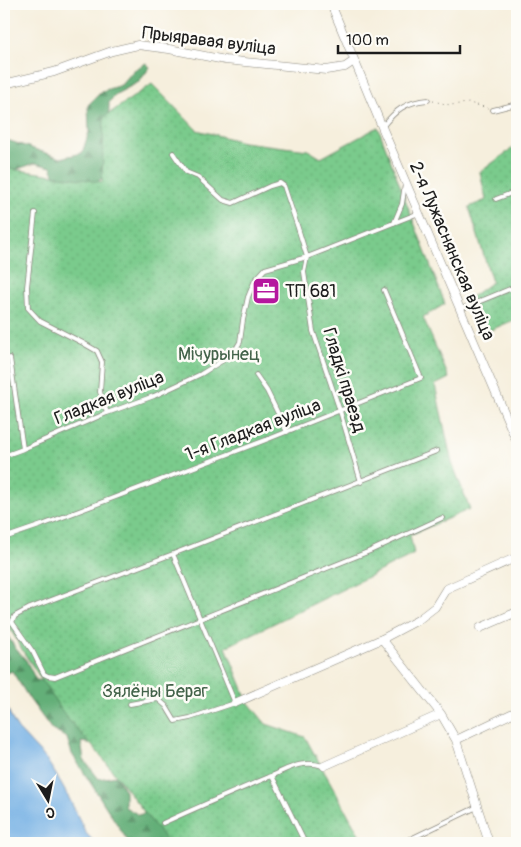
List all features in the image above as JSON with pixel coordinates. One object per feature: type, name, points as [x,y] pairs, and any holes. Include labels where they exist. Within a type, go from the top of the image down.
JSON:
[{"type":"street","name":"2-я Лужаснянская вуліца","points":[[331,4],[517,442]]},
{"type":"street","name":"Прыяравая вуліца","points":[[4,84],[54,72],[112,51],[138,45],[226,60],[326,70],[345,67],[354,61]]},
{"type":"street","points":[[235,703],[382,639],[418,620],[435,607],[446,589],[517,557]]},
{"type":"street","points":[[480,628],[517,612]]},
{"type":"street","points":[[382,639],[441,714],[456,740],[489,843]]},
{"type":"street","points":[[456,740],[517,711]]},
{"type":"street","points":[[324,766],[441,714]]},
{"type":"lane","points":[[382,127],[394,113],[404,106],[417,101],[428,100]]},
{"type":"lane","points":[[493,110],[517,104]]},
{"type":"lane","name":"Гладкі праезд","points":[[173,153],[186,172],[198,177],[223,200],[233,204],[270,186],[280,183],[284,186],[307,257],[304,272],[313,331],[361,482]]},
{"type":"lane","points":[[394,223],[402,204],[406,183]]},
{"type":"lane","points":[[496,199],[517,191]]},
{"type":"lane","points":[[35,213],[27,287],[28,308],[40,321],[96,351],[102,362],[100,392],[107,414]]},
{"type":"lane","name":"Гладкая вуліца","points":[[4,456],[154,396],[201,374],[233,354],[240,342],[248,297],[255,280],[266,269],[307,257],[419,213]]},
{"type":"lane","points":[[461,309],[517,286]]},
{"type":"lane","name":"1-я Гладкая вуліца","points":[[4,538],[287,432],[421,378],[384,290]]},
{"type":"lane","points":[[10,358],[23,449]]},
{"type":"lane","points":[[256,375],[267,391],[287,432]]},
{"type":"lane","points":[[437,451],[361,482],[30,608],[15,616],[12,622],[33,652],[44,674],[54,677],[370,552],[442,518]]},
{"type":"lane","points":[[130,704],[158,699],[166,706],[175,721],[235,703],[173,554]]},
{"type":"lane","points":[[163,823],[289,768],[304,764],[324,766]]},
{"type":"lane","points":[[272,776],[305,843]]},
{"type":"lane","points":[[402,843],[477,807]]},
{"type":"path","points":[[428,100],[450,105],[469,103],[493,110]]},
{"type":"green space","points":[[146,63],[150,67],[139,82],[118,93],[109,102],[108,174],[93,185],[57,181],[51,167],[35,163],[4,172],[4,139],[61,158],[82,153],[89,132],[88,105],[102,91],[121,85],[134,70]]},
{"type":"green space","name":"Мічурынец","points":[[152,84],[197,130],[243,142],[308,150],[321,158],[378,127],[445,304],[423,317],[449,378],[435,385],[452,463],[470,509],[410,535],[414,554],[226,647],[248,702],[266,724],[305,737],[364,843],[168,843],[101,756],[66,717],[24,653],[4,618],[4,168],[102,182],[104,117]]},
{"type":"green space","points":[[517,145],[517,320],[481,334],[466,301],[492,282],[469,207],[486,200],[480,172]]},
{"type":"green space","points":[[4,630],[16,649],[26,660],[36,680],[55,681],[102,745],[81,742],[84,760],[99,779],[116,776],[125,791],[125,807],[139,815],[146,812],[157,816],[167,843],[129,843],[72,754],[67,738],[52,730],[12,671],[4,674]]},
{"type":"water","points":[[4,700],[18,729],[46,759],[55,773],[86,833],[95,843],[4,843]]},
{"type":"place","name":"ТП 681","points":[[266,291]]},
{"type":"park label","name":"Зялёны Бераг","points":[[155,691]]}]
